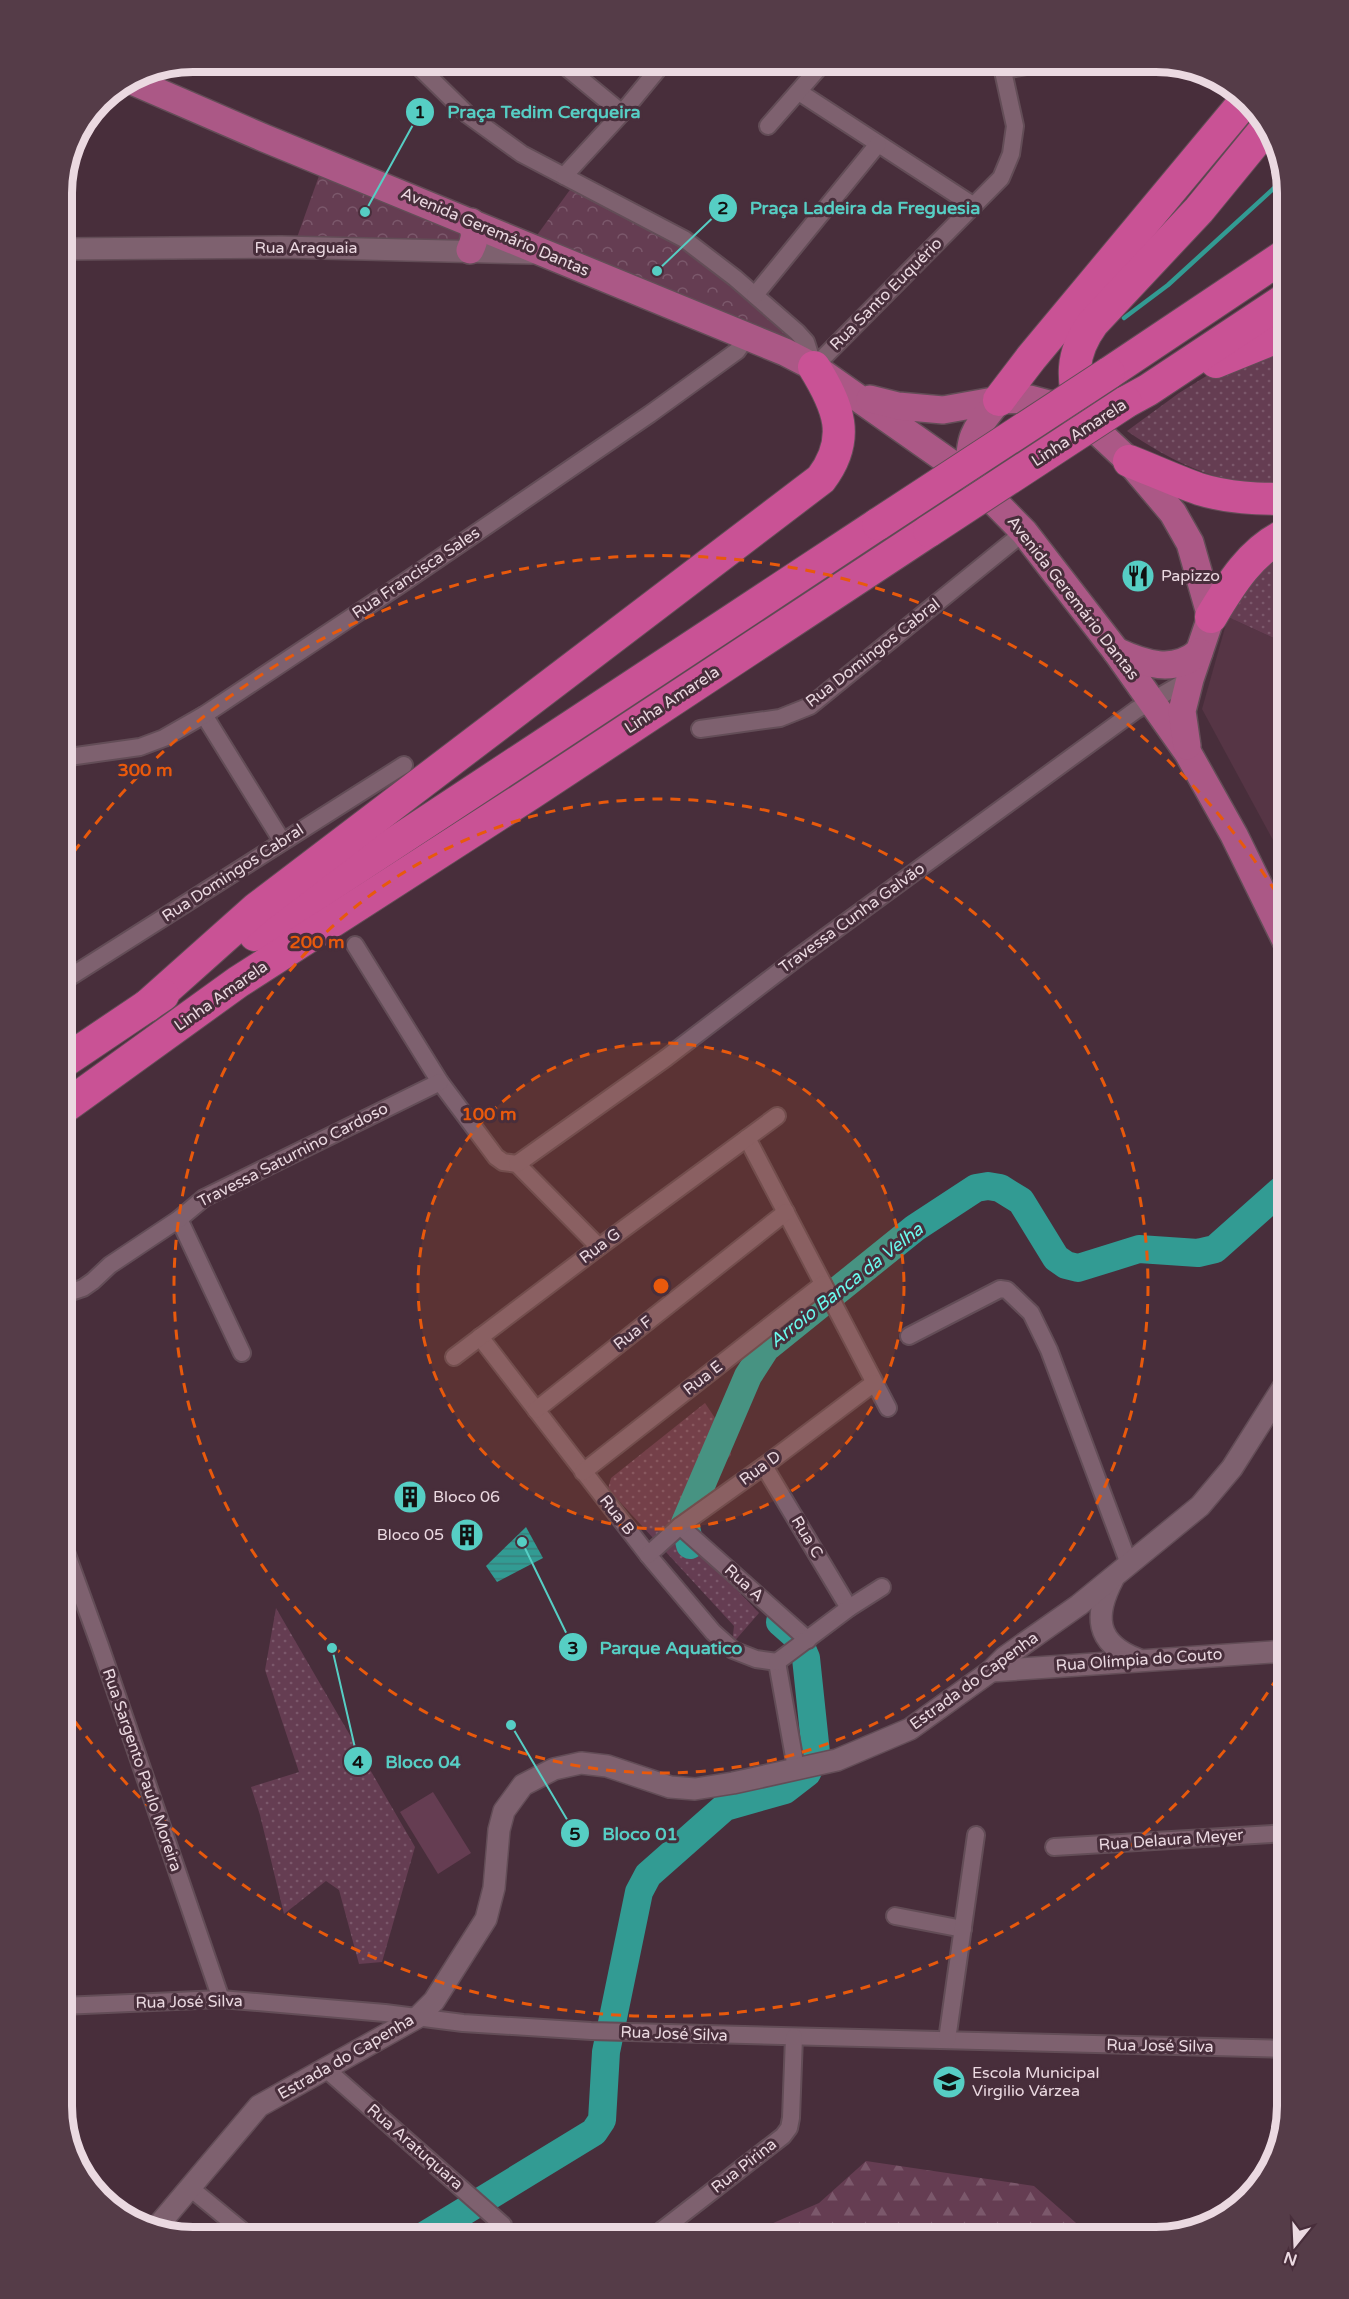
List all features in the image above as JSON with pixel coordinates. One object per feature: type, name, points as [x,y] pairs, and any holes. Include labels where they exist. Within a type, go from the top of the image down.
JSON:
[{"type":"highway","points":[[999,400],[1031,358],[1240,106]]},
{"type":"highway","points":[[1082,416],[1077,394],[1075,360],[1081,339],[1093,323],[1199,210],[1262,134]]},
{"type":"highway","name":"Linha Amarela","points":[[72,1056],[1277,261]]},
{"type":"highway","name":"Linha Amarela","points":[[72,1102],[238,982],[530,794],[1277,305]]},
{"type":"highway","points":[[1137,396],[1277,337]]},
{"type":"highway","points":[[147,1006],[257,908],[821,479],[832,465],[838,448],[840,432],[834,403],[814,367]]},
{"type":"highway","points":[[1129,461],[1199,489],[1255,499],[1277,499]]},
{"type":"highway","points":[[1211,617],[1240,572],[1260,552],[1277,541]]},
{"type":"main road","name":"Avenida Geremário Dantas","points":[[139,84],[264,138],[746,338],[785,352],[814,367],[969,476],[1024,532],[1153,701],[1188,753],[1234,836],[1277,923]]},
{"type":"main road","points":[[470,250],[475,238],[471,222]]},
{"type":"main road","name":"Avenida Geremário Dantas","points":[[855,395],[921,410],[943,410],[999,400],[1030,399],[1082,416],[1129,461],[1173,513],[1190,543],[1211,617],[1182,711],[1188,753]]},
{"type":"main road","points":[[969,476],[970,447],[974,432],[999,400]]},
{"type":"main road","points":[[1116,651],[1136,660],[1167,665],[1177,665],[1189,660],[1199,652]]},
{"type":"street","points":[[424,72],[468,115],[522,154],[684,239],[783,317],[806,342],[814,367]]},
{"type":"street","points":[[572,72],[622,113]]},
{"type":"street","points":[[564,176],[622,113],[656,72]]},
{"type":"street","points":[[768,126],[816,72]]},
{"type":"street","name":"Rua Santo Euquério","points":[[814,367],[1000,178],[1011,154],[1015,126],[1004,72]]},
{"type":"street","points":[[799,92],[974,206]]},
{"type":"street","points":[[755,295],[878,144]]},
{"type":"street","name":"Rua Araguaia","points":[[72,249],[281,247],[470,250],[550,255]]},
{"type":"street","name":"Rua Francisca Sales","points":[[72,757],[140,747],[164,738],[204,715],[650,414],[736,351],[746,338]]},
{"type":"street","name":"Rua Domingos Cabral","points":[[700,729],[780,718],[810,706],[1024,532]]},
{"type":"street","name":"Travessa Cunha Galvão","points":[[517,1164],[666,1058],[797,958],[1126,717],[1190,679]]},
{"type":"street","points":[[204,715],[282,841]]},
{"type":"street","name":"Rua Domingos Cabral","points":[[72,976],[404,765]]},
{"type":"street","points":[[355,945],[440,1082],[496,1157],[503,1162],[517,1164],[599,1246]]},
{"type":"street","name":"Travessa Saturnino Cardoso","points":[[72,1292],[83,1288],[110,1265],[179,1219],[204,1198],[440,1082]]},
{"type":"street","name":"Rua G","points":[[454,1356],[599,1246],[777,1116]]},
{"type":"street","points":[[747,1138],[888,1408]]},
{"type":"street","name":"Rua F","points":[[536,1410],[786,1212]]},
{"type":"street","points":[[179,1219],[243,1353]]},
{"type":"street","name":"Rua E","points":[[583,1472],[823,1284]]},
{"type":"street","points":[[909,1336],[1000,1288],[1007,1290],[1031,1313],[1049,1350],[1122,1570],[1105,1595],[1101,1608],[1105,1636],[1111,1646],[1121,1653],[1140,1660]]},
{"type":"street","name":"Rua B","points":[[480,1337],[648,1555],[714,1632],[733,1650],[756,1659],[782,1658]]},
{"type":"street","name":"Rua D","points":[[648,1555],[680,1526],[874,1383]]},
{"type":"street","name":"Estrada do Capenha","points":[[160,2223],[259,2106],[327,2070],[418,2017],[434,2001],[486,1919],[494,1888],[499,1830],[504,1811],[523,1785],[554,1769],[580,1763],[607,1766],[670,1787],[695,1789],[837,1760],[910,1729],[991,1671],[1005,1657],[1122,1570],[1200,1506],[1232,1468],[1277,1397]]},
{"type":"street","name":"Rua C","points":[[764,1466],[849,1608]]},
{"type":"street","name":"Rua A","points":[[680,1526],[806,1642]]},
{"type":"street","name":"Rua Sargento Paulo Moreira","points":[[72,1569],[221,1999]]},
{"type":"street","points":[[797,1768],[782,1658],[849,1608],[882,1587]]},
{"type":"street","name":"Rua Olímpia do Couto","points":[[991,1671],[1277,1652]]},
{"type":"street","name":"Rua Delaura Meyer","points":[[1054,1847],[1277,1834]]},
{"type":"street","points":[[947,2040],[976,1835]]},
{"type":"street","points":[[895,1916],[963,1929]]},
{"type":"street","name":"Rua José Silva","points":[[72,2006],[221,1999],[462,2023],[627,2033],[1277,2049]]},
{"type":"street","name":"Rua Pirina","points":[[666,2227],[783,2136],[789,2128],[794,2037]]},
{"type":"street","name":"Rua Aratuquara","points":[[327,2070],[503,2224]]},
{"type":"street","points":[[189,2187],[238,2227]]},
{"type":"shaded area","points":[[1228,617],[1277,639],[1277,848],[1202,709]]},
{"type":"shaded area","points":[[526,1527],[543,1558],[497,1582],[486,1566]]},
{"type":"green space","points":[[320,173],[501,246],[294,246]]},
{"type":"green space","points":[[572,187],[681,245],[782,324],[796,339],[805,357],[532,242]]},
{"type":"green space","points":[[1277,347],[1277,483],[1244,482],[1203,472],[1164,454],[1127,431],[1208,375]]},
{"type":"green space","points":[[1277,555],[1277,639],[1228,617],[1257,569]]},
{"type":"green space","points":[[705,1403],[729,1439],[731,1455],[702,1484],[684,1534],[759,1613],[732,1644],[734,1626],[608,1489],[611,1478]]},
{"type":"green space","points":[[276,1608],[415,1847],[382,1962],[359,1964],[339,1890],[326,1881],[284,1914],[251,1787],[299,1772],[265,1670]]},
{"type":"green space","points":[[433,1792],[471,1853],[438,1874],[400,1812]]},
{"type":"green space","points":[[866,2161],[1034,2186],[1081,2227],[768,2227],[819,2203]]},
{"type":"waterway","points":[[1124,318],[1168,285],[1277,186]]},
{"type":"waterway","name":"Arroio Banca da Velha","points":[[690,1545],[685,1523],[748,1376],[766,1348],[915,1228],[976,1188],[988,1186],[1000,1188],[1021,1201],[1056,1258],[1066,1265],[1078,1268],[1139,1249],[1198,1253],[1215,1249],[1277,1194]]},
{"type":"waterway","name":"Arroio Banca da Velha","points":[[438,2227],[594,2132],[602,2120],[606,2052],[639,1892],[648,1875],[725,1807],[785,1790],[807,1773],[816,1753],[806,1658],[797,1637],[780,1622]]},
{"type":"place","name":"Praça Tedim Cerqueira","points":[[365,212]]},
{"type":"place","name":"Praça Ladeira da Freguesia","points":[[657,271]]},
{"type":"place","name":"Papizzo","points":[[1138,576]]},
{"type":"place","name":"Bloco 06","points":[[410,1497]]},
{"type":"place","name":"Bloco 05","points":[[467,1535]]},
{"type":"place","name":"Parque Aquatico","points":[[522,1542]]},
{"type":"place","name":"Bloco 04","points":[[332,1648]]},
{"type":"place","name":"Bloco 01","points":[[511,1725]]},
{"type":"place","name":"Escola Municipal Virgilio Várzea","points":[[949,2082]]}]
